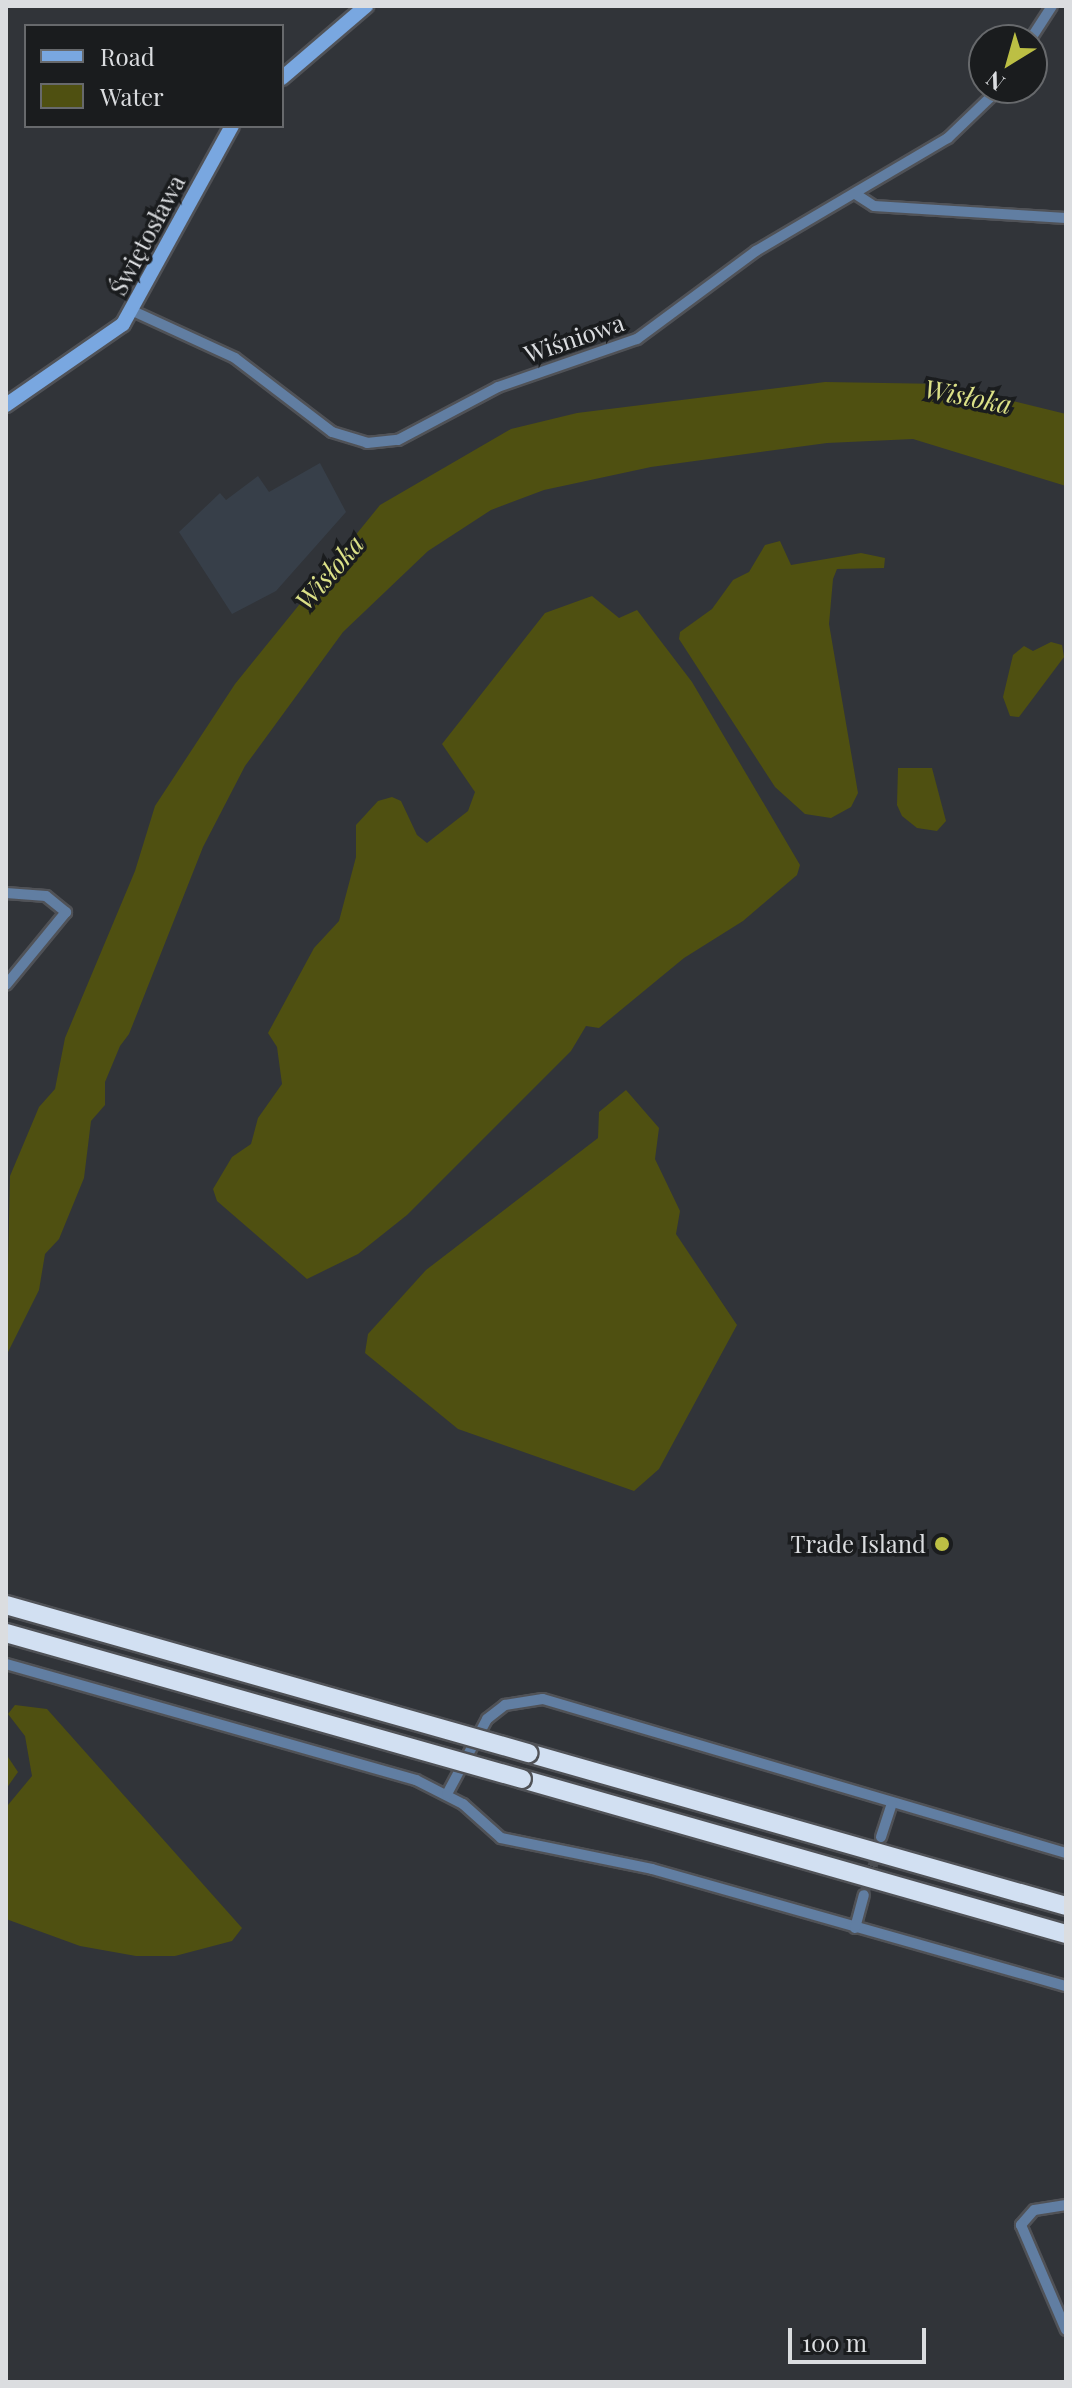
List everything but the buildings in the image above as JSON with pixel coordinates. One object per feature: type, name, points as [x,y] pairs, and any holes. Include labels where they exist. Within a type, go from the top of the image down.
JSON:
[{"type":"highway","points":[[6,1605],[1066,1906]]},
{"type":"highway","points":[[6,1633],[1066,1934]]},
{"type":"street","points":[[284,76],[366,6]]},
{"type":"street","points":[[1040,24],[1052,6]]},
{"type":"street","name":"Wiśniowa","points":[[133,311],[235,358],[332,432],[350,441],[382,443],[414,433],[535,371],[637,339],[756,251],[857,195],[963,128],[985,104]]},
{"type":"street","name":"Świętosława","points":[[6,405],[111,336],[133,311],[231,128]]},
{"type":"street","points":[[857,195],[874,206],[1066,218]]},
{"type":"street","points":[[6,893],[46,896],[66,912],[6,985]]},
{"type":"street","points":[[6,1664],[416,1780],[447,1794],[501,1838],[652,1869],[1066,1986]]},
{"type":"street","points":[[447,1794],[487,1719],[505,1705],[543,1699],[1066,1853]]},
{"type":"street","points":[[881,1837],[892,1803]]},
{"type":"street","points":[[855,1928],[864,1895]]},
{"type":"street","points":[[1066,2205],[1034,2210],[1021,2225],[1066,2330]]},
{"type":"shaded area","points":[[320,463],[346,512],[276,591],[232,614],[179,532],[220,493],[226,500],[258,476],[269,492]]},
{"type":"water","name":"Wisłoka","points":[[825,382],[944,384],[1066,414],[1066,486],[913,439],[827,443],[651,467],[544,490],[491,510],[428,551],[343,632],[245,766],[203,847],[129,1034],[120,1046],[105,1082],[105,1105],[91,1121],[84,1178],[59,1239],[45,1254],[39,1290],[6,1356],[10,1176],[39,1107],[55,1089],[65,1038],[135,871],[155,806],[235,684],[380,505],[511,429],[577,413]]},
{"type":"water","points":[[780,541],[791,565],[861,553],[885,558],[884,568],[837,569],[833,579],[829,624],[858,793],[851,807],[831,818],[805,814],[775,787],[679,639],[680,632],[712,609],[733,580],[749,572],[765,545]]},
{"type":"water","points":[[592,596],[619,618],[637,610],[692,682],[800,865],[797,875],[743,921],[684,958],[599,1028],[586,1026],[571,1051],[407,1215],[358,1254],[307,1279],[217,1201],[213,1189],[232,1157],[251,1144],[258,1118],[282,1084],[277,1047],[268,1033],[314,948],[339,921],[356,857],[356,825],[378,801],[392,797],[401,801],[417,835],[427,843],[468,811],[475,792],[442,744],[545,613]]},
{"type":"water","points":[[1051,642],[1062,645],[1064,657],[1019,717],[1010,716],[1003,697],[1013,655],[1024,646],[1033,651]]},
{"type":"water","points":[[898,768],[932,768],[946,821],[937,831],[917,828],[902,816],[897,805]]},
{"type":"water","points":[[626,1090],[659,1128],[655,1159],[680,1211],[676,1234],[737,1325],[659,1469],[634,1491],[458,1429],[365,1353],[368,1334],[426,1270],[598,1138],[599,1112]]},
{"type":"water","points":[[15,1705],[47,1709],[242,1928],[232,1941],[175,1956],[136,1956],[80,1946],[6,1919],[8,1805],[32,1776],[25,1736],[8,1714]]},
{"type":"water","points":[[6,1754],[18,1772],[6,1789]]},
{"type":"tunnel","points":[[864,1895],[877,1851]]},
{"type":"place","name":"Trade Island","points":[[942,1544]]}]
